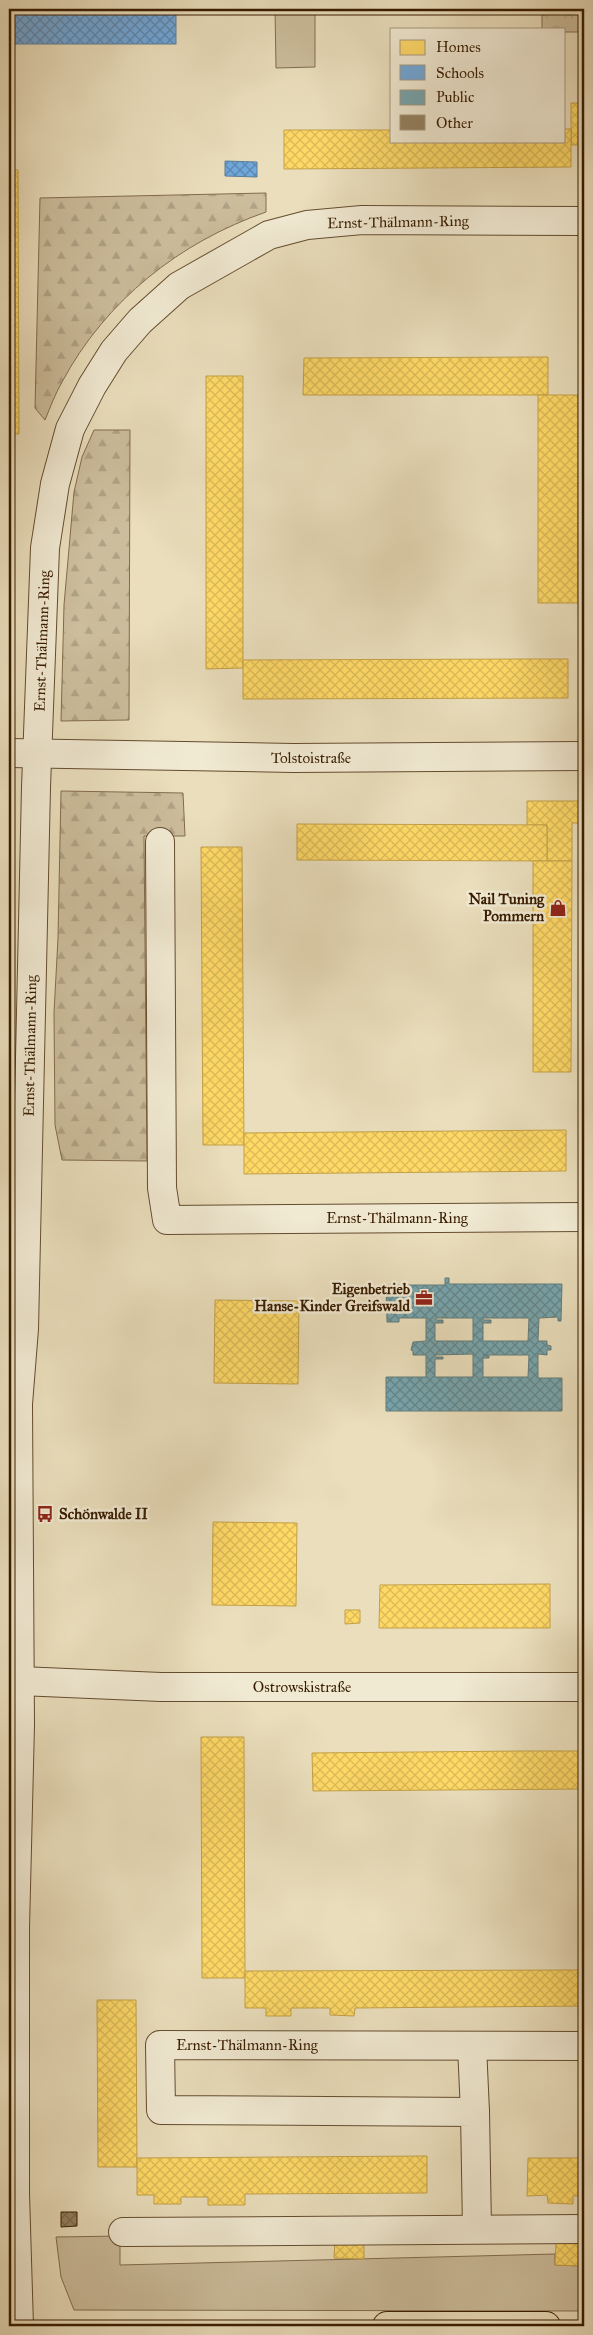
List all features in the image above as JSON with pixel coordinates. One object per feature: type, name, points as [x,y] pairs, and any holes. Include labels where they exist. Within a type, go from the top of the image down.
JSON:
[{"type":"main road","points":[[388,2326],[546,2326]]},
{"type":"street","name":"Ernst-Thälmann-Ring","points":[[19,2326],[15,2194],[12,1938],[20,1680],[14,1404],[24,1329],[37,754],[45,548],[55,484],[70,429],[92,386],[114,351],[140,321],[179,286],[269,235],[307,225],[362,220],[584,221]]},
{"type":"street","name":"Tolstoistraße","points":[[9,754],[293,758],[584,756]]},
{"type":"street","name":"Ernst-Thälmann-Ring","points":[[160,842],[162,1188],[167,1220],[584,1217]]},
{"type":"street","name":"Ostrowskistraße","points":[[20,1680],[161,1687],[584,1687]]},
{"type":"street","name":"Ernst-Thälmann-Ring","points":[[475,2112],[161,2110],[160,2045],[584,2046]]},
{"type":"street","points":[[472,2046],[477,2229]]},
{"type":"street","points":[[123,2232],[584,2229]]},
{"type":"green space","points":[[275,9],[315,9],[315,67],[276,68]]},
{"type":"green space","points":[[542,9],[584,9],[584,32],[566,32],[566,28],[542,28]]},
{"type":"green space","points":[[266,193],[266,212],[234,225],[175,257],[123,300],[100,325],[80,352],[59,387],[45,420],[35,408],[40,198]]},
{"type":"green space","points":[[94,430],[130,430],[129,720],[61,721],[64,605],[74,492],[82,457]]},
{"type":"green space","points":[[61,791],[183,793],[185,836],[144,836],[147,1161],[62,1160],[55,1125],[54,1013],[58,938]]},
{"type":"green space","points":[[120,2236],[120,2265],[555,2254],[555,2265],[584,2266],[584,2311],[74,2310],[61,2277],[56,2237]]},
{"type":"building: Homes","points":[[571,103],[584,103],[584,145],[571,145]]},
{"type":"building: Homes","points":[[566,129],[571,129],[571,167],[284,169],[284,130],[390,130],[390,142],[566,142]]},
{"type":"building: Homes","points":[[9,170],[18,170],[19,434],[9,434]]},
{"type":"building: Homes","points":[[548,357],[548,395],[303,395],[304,358]]},
{"type":"building: Homes","points":[[206,376],[243,376],[243,668],[206,669]]},
{"type":"building: Homes","points":[[538,395],[578,395],[578,603],[538,603]]},
{"type":"building: Homes","points":[[568,659],[568,698],[243,699],[243,660]]},
{"type":"building: Homes","points":[[527,801],[579,801],[579,823],[572,823],[572,861],[547,861],[547,825],[527,825]]},
{"type":"building: Homes","points":[[297,824],[547,825],[547,861],[297,860]]},
{"type":"building: Homes","points":[[201,847],[242,847],[244,1145],[203,1145]]},
{"type":"building: Homes","points":[[533,861],[572,861],[571,1072],[533,1072]]},
{"type":"building: Homes","points":[[566,1130],[566,1171],[244,1174],[244,1133]]},
{"type":"building: Homes","points":[[215,1300],[299,1301],[298,1384],[214,1383]]},
{"type":"building: Homes","points":[[213,1522],[297,1523],[296,1606],[212,1605]]},
{"type":"building: Homes","points":[[550,1584],[550,1628],[379,1628],[380,1585]]},
{"type":"building: Homes","points":[[345,1610],[360,1610],[360,1623],[345,1624]]},
{"type":"building: Homes","points":[[201,1737],[244,1737],[245,1978],[202,1978]]},
{"type":"building: Homes","points":[[584,1751],[584,1789],[313,1791],[312,1753]]},
{"type":"building: Homes","points":[[584,1970],[584,2006],[355,2008],[354,2016],[330,2015],[330,2008],[291,2008],[291,2016],[266,2016],[266,2008],[245,2008],[245,1971]]},
{"type":"building: Homes","points":[[97,2000],[136,2000],[137,2167],[98,2167]]},
{"type":"building: Homes","points":[[427,2156],[427,2193],[245,2194],[245,2205],[208,2205],[208,2197],[181,2197],[181,2204],[154,2204],[154,2195],[137,2195],[137,2158]]},
{"type":"building: Homes","points":[[528,2158],[584,2158],[584,2196],[573,2196],[573,2204],[548,2203],[547,2195],[527,2196]]},
{"type":"building: Homes","points":[[335,2240],[364,2240],[364,2259],[334,2258]]},
{"type":"building: Homes","points":[[556,2243],[583,2244],[582,2266],[555,2265]]},
{"type":"building: Schools","points":[[9,9],[176,9],[176,44],[9,44]]},
{"type":"building: Schools","points":[[225,161],[257,162],[257,177],[225,176]]},
{"type":"building: Public","points":[[445,1278],[449,1278],[449,1284],[562,1284],[561,1321],[558,1321],[558,1317],[539,1318],[538,1341],[547,1341],[547,1345],[551,1346],[551,1350],[547,1350],[547,1355],[538,1354],[538,1378],[562,1378],[562,1411],[386,1411],[386,1377],[426,1377],[426,1355],[413,1355],[411,1350],[413,1342],[426,1341],[426,1318],[399,1318],[399,1322],[387,1322],[386,1285],[445,1285]],"holes":[[[436,1318],[473,1318],[473,1341],[435,1341],[435,1323],[443,1323],[443,1320],[436,1320]],[[483,1318],[529,1318],[528,1341],[483,1341],[483,1323],[491,1323],[491,1320],[483,1320]],[[473,1354],[473,1377],[435,1377],[435,1359],[443,1359],[443,1357],[435,1357],[435,1355]],[[483,1355],[529,1355],[528,1377],[483,1377],[483,1358],[489,1358],[489,1356]]]},
{"type":"building: Other","points":[[61,2212],[77,2212],[77,2226],[61,2227]]},
{"type":"place","name":"Nail Tuning Pommern","points":[[558,908]]},
{"type":"place","name":"Eigenbetrieb Hanse-Kinder Greifswald","points":[[424,1298]]},
{"type":"place","name":"Schönwalde II","points":[[45,1514]]}]
